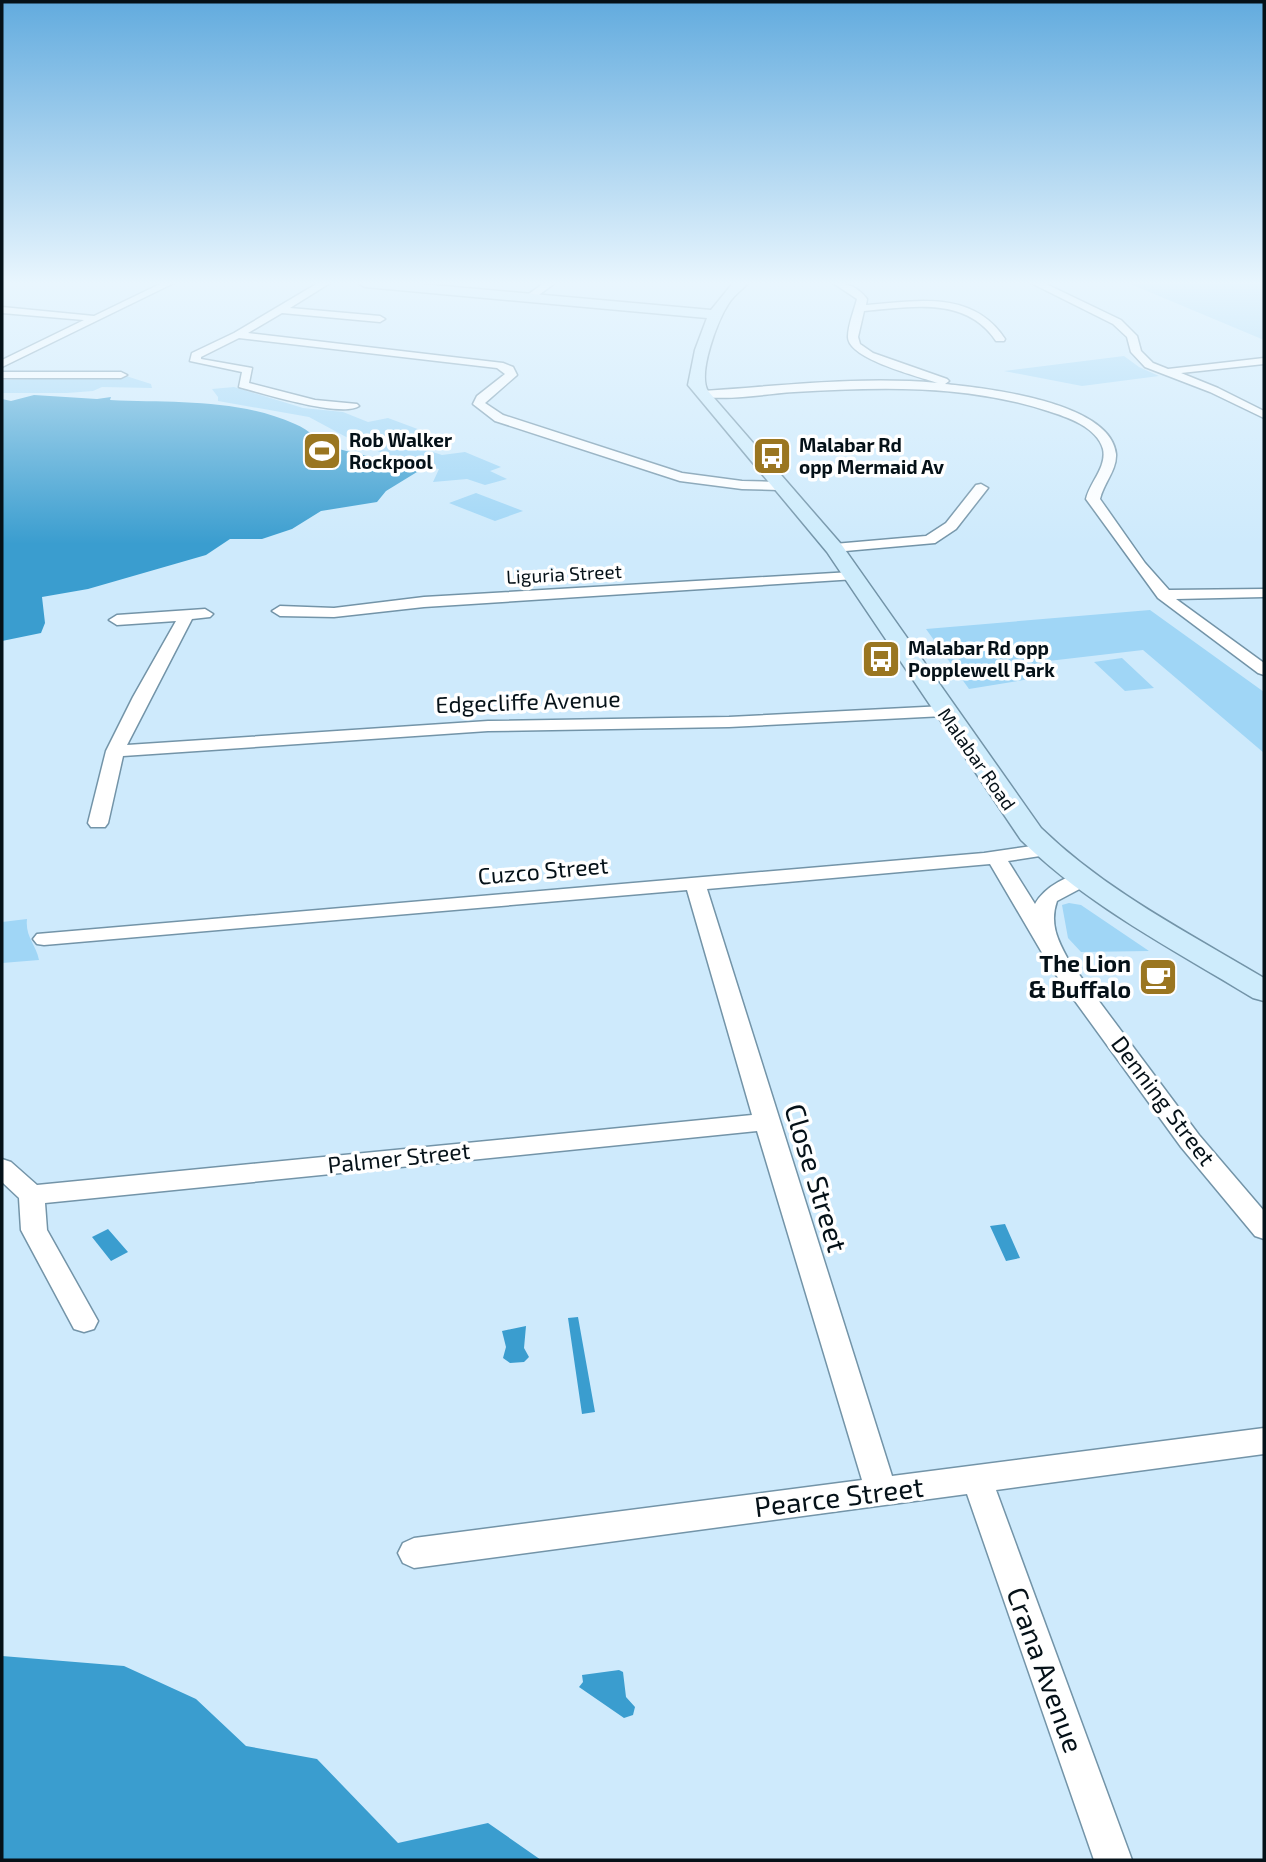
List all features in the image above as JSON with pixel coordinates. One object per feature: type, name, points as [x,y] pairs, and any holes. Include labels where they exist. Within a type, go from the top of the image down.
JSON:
[{"type":"main road","points":[[698,370],[696,384],[702,394]]},
{"type":"main road","name":"Malabar Road","points":[[702,394],[834,548],[1017,817],[1046,850],[1082,880],[1231,974],[1264,991]]},
{"type":"street","points":[[247,370],[243,385],[315,403],[353,406]]},
{"type":"street","points":[[509,370],[511,375],[481,398],[480,404],[499,418],[680,477],[724,484],[779,485]]},
{"type":"street","points":[[914,370],[939,378],[953,387]]},
{"type":"street","points":[[1161,370],[1214,390],[1264,415]]},
{"type":"street","points":[[1165,372],[1181,370]]},
{"type":"street","points":[[2,375],[121,375]]},
{"type":"street","points":[[702,394],[878,386],[953,387],[1032,401],[1069,415],[1097,431],[1110,449],[1110,459],[1094,491],[1093,499],[1140,566],[1173,606],[1264,670]]},
{"type":"street","points":[[834,548],[930,540],[951,526],[981,488]]},
{"type":"street","name":"Liguria Street","points":[[280,611],[297,613],[424,602],[851,576]]},
{"type":"street","points":[[1163,595],[1264,593]]},
{"type":"street","points":[[117,620],[205,614]]},
{"type":"street","points":[[98,823],[115,751],[187,615]]},
{"type":"street","name":"Edgecliffe Avenue","points":[[115,751],[488,726],[729,722],[944,710]]},
{"type":"street","name":"Cuzco Street","points":[[44,939],[996,858],[1046,850]]},
{"type":"street","name":"Denning Street","points":[[996,858],[1059,962],[1190,1141],[1264,1229]]},
{"type":"street","points":[[1044,934],[1042,906],[1048,897],[1082,880]]},
{"type":"street","name":"Close Street","points":[[695,883],[765,1122],[881,1491]]},
{"type":"street","name":"Palmer Street","points":[[32,1195],[765,1122]]},
{"type":"street","points":[[2,1168],[32,1195],[34,1230],[84,1321]]},
{"type":"street","name":"Pearce Street","points":[[414,1553],[1264,1441]]},
{"type":"street","name":"Crana Avenue","points":[[977,1479],[1113,1860]]},
{"type":"shaded area","points":[[1145,370],[1159,376],[1082,386],[1004,371]]},
{"type":"shaded area","points":[[126,376],[151,384],[152,388],[102,387],[93,391],[67,393],[2,393],[2,380]]},
{"type":"shaded area","points":[[234,387],[303,408],[343,412],[368,422],[388,418],[423,431],[420,448],[442,455],[465,452],[501,467],[490,471],[507,479],[485,485],[467,479],[433,482],[439,469],[418,466],[361,445],[309,417],[218,401],[212,389]]},
{"type":"shaded area","points":[[34,395],[204,403],[250,410],[295,424],[336,448],[389,461],[417,472],[386,491],[377,502],[321,511],[292,529],[262,539],[230,539],[206,555],[88,589],[42,597],[45,623],[41,633],[2,641],[2,399],[11,401]]},
{"type":"shaded area","points":[[476,493],[523,511],[495,521],[449,503]]},
{"type":"shaded area","points":[[1150,610],[1264,692],[1264,753],[1143,650],[1040,662],[1048,676],[969,689],[926,629]]},
{"type":"shaded area","points":[[1122,658],[1154,688],[1125,691],[1094,662]]},
{"type":"shaded area","points":[[1062,905],[1081,905],[1149,951],[1081,952],[1068,938]]},
{"type":"shaded area","points":[[27,919],[28,931],[39,960],[2,963],[2,922]]},
{"type":"shaded area","points":[[1005,1224],[1020,1258],[1006,1261],[990,1226]]},
{"type":"shaded area","points":[[108,1229],[128,1252],[111,1261],[92,1237]]},
{"type":"shaded area","points":[[578,1317],[595,1412],[582,1414],[568,1318]]},
{"type":"shaded area","points":[[526,1326],[524,1348],[529,1357],[524,1362],[510,1363],[503,1358],[506,1347],[502,1331]]},
{"type":"shaded area","points":[[2,1656],[124,1666],[196,1699],[246,1746],[317,1759],[398,1843],[488,1823],[541,1860],[2,1860]]},
{"type":"shaded area","points":[[619,1670],[623,1672],[626,1697],[635,1707],[633,1715],[624,1718],[579,1687],[583,1682],[582,1675]]},
{"type":"place","name":"Rob Walker Rockpool","points":[[322,451]]},
{"type":"place","name":"Malabar Rd opp Mermaid Av","points":[[772,456]]},
{"type":"place","name":"Malabar Rd opp Popplewell Park","points":[[881,659]]},
{"type":"place","name":"The Lion & Buffalo","points":[[1158,977]]}]
